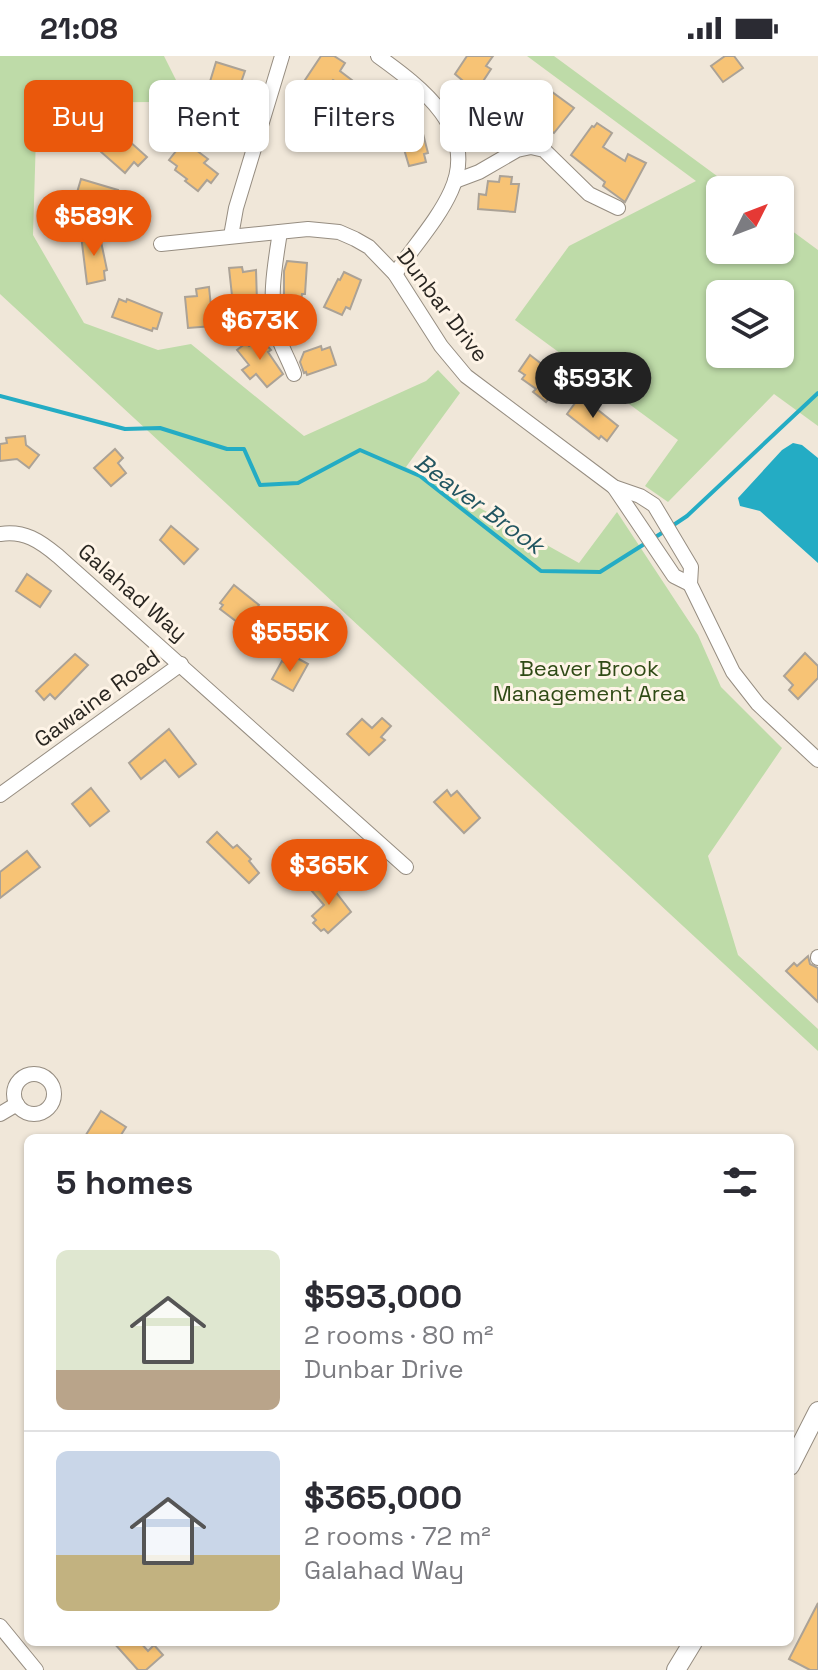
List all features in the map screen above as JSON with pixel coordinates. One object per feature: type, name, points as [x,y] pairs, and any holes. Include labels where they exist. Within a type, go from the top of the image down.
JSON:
[{"type":"main road","points":[[794,1458],[818,1411]]},
{"type":"main road","points":[[676,1670],[691,1646]]},
{"type":"street","points":[[231,236],[236,208],[282,56]]},
{"type":"street","points":[[378,56],[416,83],[434,101],[446,117],[456,140],[459,160],[450,195],[395,274]]},
{"type":"street","points":[[455,181],[479,172],[517,150],[531,147],[544,150],[589,194],[618,208]]},
{"type":"street","name":"Dunbar Drive","points":[[161,244],[308,229],[339,232],[369,247],[395,274],[441,346],[466,376],[614,487],[640,496],[654,505],[691,567],[690,584],[727,660],[745,689],[818,760]]},
{"type":"street","points":[[280,232],[273,290],[275,318],[277,333],[294,374]]},
{"type":"street","name":"Dunbar Drive","points":[[614,487],[674,576],[690,584]]},
{"type":"street","name":"Galahad Way","points":[[0,534],[22,534],[46,545],[406,867]]},
{"type":"street","name":"Gawaine Road","points":[[0,795],[181,664]]},
{"type":"street","points":[[0,1114],[17,1104]]},
{"type":"street","points":[[0,1626],[36,1670]]},
{"type":"green space","name":"Beaver Brook Management Area","points":[[0,56],[164,56],[176,80],[149,80],[149,102],[133,102],[133,80],[24,80],[24,152],[36,152],[33,235],[84,323],[158,350],[191,344],[304,436],[426,381],[438,370],[460,393],[406,467],[579,563],[617,512],[698,635],[721,687],[782,748],[708,856],[738,955],[818,1029],[818,1051],[0,294]]},
{"type":"green space","points":[[527,56],[554,56],[717,176],[706,176],[706,264],[794,264],[794,232],[818,250],[818,426],[774,394],[668,502],[645,486],[678,440],[515,320],[569,246],[696,181]]},
{"type":"water","points":[[793,443],[802,445],[818,458],[818,563],[760,511],[740,506],[738,498],[782,450]]},
{"type":"building","points":[[321,56],[334,56],[345,63],[340,71],[352,80],[333,80],[305,80]]},
{"type":"building","points":[[467,56],[493,56],[486,66],[491,69],[484,80],[462,80],[455,74]]},
{"type":"building","points":[[725,56],[734,56],[743,68],[723,82],[711,66]]},
{"type":"building","points":[[216,62],[245,71],[242,80],[210,80]]},
{"type":"building","points":[[553,93],[574,108],[553,132]]},
{"type":"building","points":[[597,123],[612,133],[603,147],[625,161],[628,154],[646,163],[625,202],[571,155]]},
{"type":"building","points":[[424,138],[428,153],[424,154],[426,162],[409,166],[405,152],[424,152]]},
{"type":"building","points":[[133,144],[147,157],[138,166],[134,162],[125,173],[101,152],[133,152]]},
{"type":"building","points":[[175,152],[199,152],[208,159],[204,163],[218,174],[211,183],[207,180],[198,191],[185,181],[187,179],[175,170],[177,166],[169,160]]},
{"type":"building","points":[[500,176],[512,177],[511,184],[519,184],[515,212],[478,209],[479,194],[486,195],[488,181],[499,182]]},
{"type":"building","points":[[81,179],[118,190],[114,204],[107,202],[103,215],[73,206]]},
{"type":"building","points":[[99,232],[107,270],[104,271],[105,280],[87,284],[81,235]]},
{"type":"building","points":[[287,261],[307,263],[305,294],[302,294],[301,302],[284,300]]},
{"type":"building","points":[[242,267],[243,272],[256,270],[257,302],[252,303],[253,312],[234,314],[229,268]]},
{"type":"building","points":[[344,272],[361,280],[350,309],[346,307],[342,315],[324,307]]},
{"type":"building","points":[[209,287],[213,326],[188,328],[185,297],[197,296],[196,289]]},
{"type":"building","points":[[119,299],[126,302],[127,299],[162,313],[157,329],[153,328],[152,331],[112,317]]},
{"type":"building","points":[[260,337],[271,350],[268,352],[283,374],[267,387],[256,374],[250,379],[242,370],[249,365],[237,350],[246,343],[249,346]]},
{"type":"building","points":[[321,346],[322,350],[330,347],[336,365],[307,375],[300,362],[304,352]]},
{"type":"building","points":[[530,355],[543,365],[546,359],[555,366],[552,371],[568,382],[559,394],[555,391],[546,402],[533,392],[536,389],[522,379],[525,375],[519,371]]},
{"type":"building","points":[[578,399],[591,409],[593,406],[618,426],[607,441],[601,436],[599,439],[567,414]]},
{"type":"building","points":[[25,436],[26,445],[39,455],[29,468],[17,459],[0,461],[0,444],[7,443],[6,438]]},
{"type":"building","points":[[115,449],[123,458],[118,463],[126,473],[111,486],[94,468]]},
{"type":"building","points":[[171,526],[198,549],[184,564],[160,540]]},
{"type":"building","points":[[27,574],[51,591],[40,607],[16,591]]},
{"type":"building","points":[[234,585],[259,605],[251,616],[257,621],[249,631],[220,609],[223,605],[220,603]]},
{"type":"building","points":[[805,653],[818,666],[818,678],[798,699],[789,690],[793,685],[784,676]]},
{"type":"building","points":[[75,654],[88,665],[55,699],[50,694],[44,700],[36,691]]},
{"type":"building","points":[[297,658],[308,664],[293,691],[272,679],[282,661],[292,667]]},
{"type":"building","points":[[382,718],[391,726],[381,737],[385,740],[369,755],[347,734],[362,719],[372,728]]},
{"type":"building","points":[[169,729],[196,764],[179,777],[165,760],[141,779],[129,763]]},
{"type":"building","points":[[91,788],[109,811],[90,826],[72,804]]},
{"type":"building","points":[[447,790],[451,796],[457,791],[480,818],[464,833],[434,802]]},
{"type":"building","points":[[217,832],[233,848],[237,845],[251,859],[249,861],[259,873],[249,883],[207,842]]},
{"type":"building","points":[[27,851],[40,867],[0,898],[0,872]]},
{"type":"building","points":[[325,878],[351,912],[328,933],[313,923],[316,920],[312,916],[324,905],[311,890]]},
{"type":"building","points":[[808,956],[810,964],[818,968],[818,1002],[786,971]]},
{"type":"building","points":[[101,1111],[126,1127],[122,1134],[87,1134]]},
{"type":"building","points":[[818,1603],[818,1670],[810,1670],[789,1659]]},
{"type":"building","points":[[117,1646],[144,1646],[148,1651],[155,1646],[163,1655],[146,1670],[138,1670]]},
{"type":"waterway","name":"Beaver Brook","points":[[672,526],[687,516],[818,393]]},
{"type":"waterway","name":"Beaver Brook","points":[[0,396],[125,429],[160,428],[227,449],[244,449],[260,485],[298,483],[360,450],[420,476],[541,571],[600,572],[665,531]]}]
